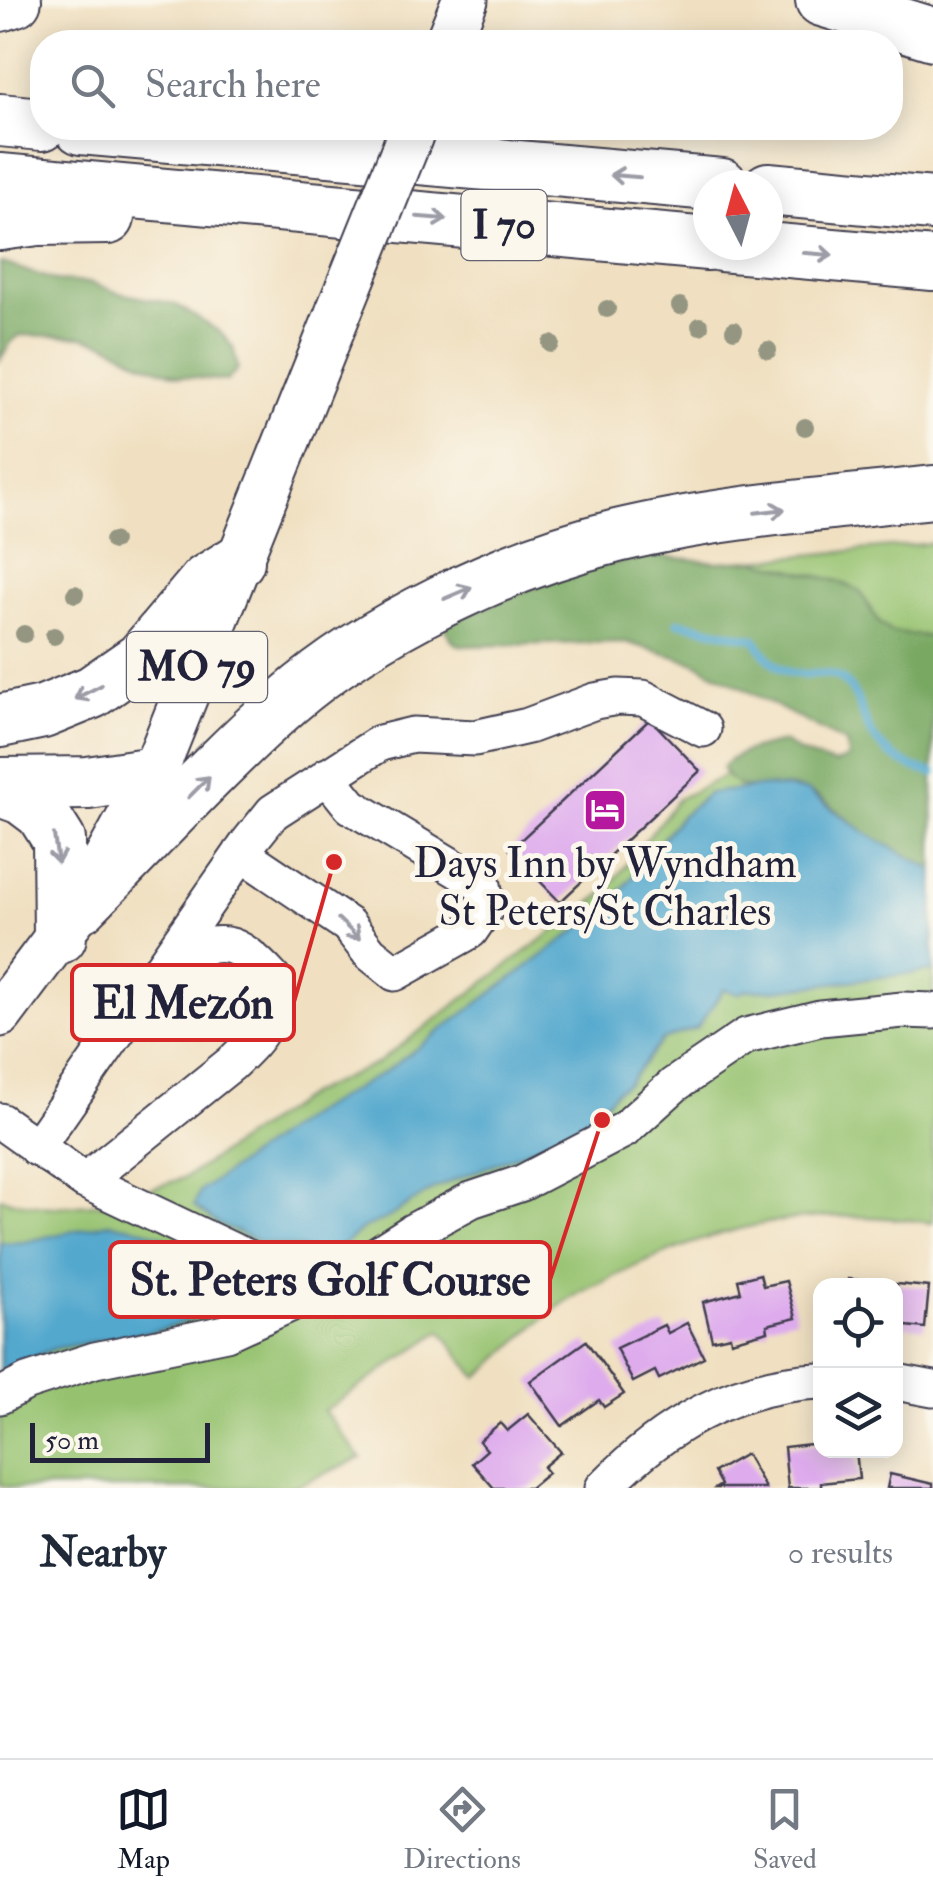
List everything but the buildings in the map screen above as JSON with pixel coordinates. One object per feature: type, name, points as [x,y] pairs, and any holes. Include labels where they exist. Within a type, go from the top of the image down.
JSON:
[{"type":"highway","points":[[0,5],[15,0]]},
{"type":"highway","points":[[822,0],[920,31]]},
{"type":"highway","points":[[858,0],[920,31]]},
{"type":"highway","points":[[0,120],[30,123]]},
{"type":"highway","name":"I 70","points":[[216,140],[693,182]]},
{"type":"highway","name":"I 70","points":[[0,180],[693,243]]},
{"type":"highway","points":[[783,190],[933,204]]},
{"type":"highway","points":[[0,224],[38,219],[122,218],[210,222],[300,206]]},
{"type":"highway","points":[[783,251],[933,264]]},
{"type":"highway","points":[[71,921],[288,700],[364,646],[441,600],[528,563],[615,536],[699,519],[933,492]]},
{"type":"highway","points":[[0,721],[44,712],[92,692],[140,658],[206,582],[238,561]]},
{"type":"highway","points":[[0,787],[88,783],[154,773]]},
{"type":"highway","points":[[0,787],[42,813],[59,840],[71,921]]},
{"type":"main road","points":[[453,30],[465,0]]},
{"type":"main road","name":"MO 79","points":[[7,999],[71,921],[154,773],[409,140]]},
{"type":"street","points":[[36,1148],[273,812],[327,776],[380,743],[413,735],[475,738],[528,726],[594,701],[618,697],[643,698],[703,729]]},
{"type":"street","points":[[241,853],[348,925],[370,952],[395,973],[470,931],[486,906],[483,885],[351,806],[327,776]]},
{"type":"street","points":[[86,1181],[232,1063],[254,1042],[271,1016],[273,979],[234,944],[204,945],[170,956]]},
{"type":"street","points":[[0,1396],[28,1382],[96,1360],[226,1333],[324,1289],[412,1232],[471,1200],[522,1183],[624,1130],[674,1085],[746,1036],[820,1018],[933,1011]]},
{"type":"street","points":[[0,1121],[86,1181],[237,1253],[324,1289]]},
{"type":"street","points":[[603,1488],[671,1428],[728,1399],[813,1381]]},
{"type":"street","points":[[903,1383],[933,1389]]},
{"type":"green space","points":[[0,262],[57,281],[92,283],[119,293],[175,304],[220,332],[233,347],[238,368],[227,381],[178,376],[82,337],[20,335],[0,360]]},
{"type":"green space","points":[[933,543],[933,637],[891,632],[879,623],[860,591],[838,581],[753,560]]},
{"type":"green space","points":[[656,556],[718,562],[753,560],[837,581],[860,591],[879,623],[891,632],[933,637],[933,870],[872,837],[813,794],[794,788],[749,788],[730,779],[722,768],[750,750],[783,742],[834,764],[848,758],[846,743],[693,662],[625,642],[463,646],[454,643],[445,629],[446,624],[548,582]]},
{"type":"green space","points":[[754,761],[933,795],[933,1223],[849,1216],[810,1218],[772,1222],[697,1241],[571,1298],[477,1378],[441,1331],[324,1411],[361,1458],[291,1488],[0,1485],[0,1197],[50,1207],[108,1203],[186,1177],[311,1093],[376,1064],[604,893],[678,799]]},
{"type":"water","points":[[767,786],[807,791],[869,835],[933,870],[933,971],[746,990],[738,994],[724,989],[697,1028],[662,1040],[628,1083],[590,1120],[546,1143],[435,1188],[386,1219],[362,1229],[346,1243],[324,1252],[260,1242],[218,1224],[194,1206],[200,1191],[307,1116],[386,1071],[576,931],[613,901],[679,818],[709,793]]},
{"type":"water","points":[[109,1223],[164,1237],[210,1262],[241,1285],[239,1301],[213,1317],[205,1315],[164,1329],[53,1349],[0,1372],[0,1243],[24,1242]]},
{"type":"waterway","points":[[678,622],[755,639],[768,658],[793,673],[836,676],[853,692],[872,734],[886,750],[913,767],[933,773]]},
{"type":"place","name":"Days Inn by Wyndham St Peters/St Charles","points":[[605,810]]},
{"type":"place","name":"El Mezón","points":[[334,862]]},
{"type":"place","name":"St. Peters Golf Course","points":[[602,1120]]}]
